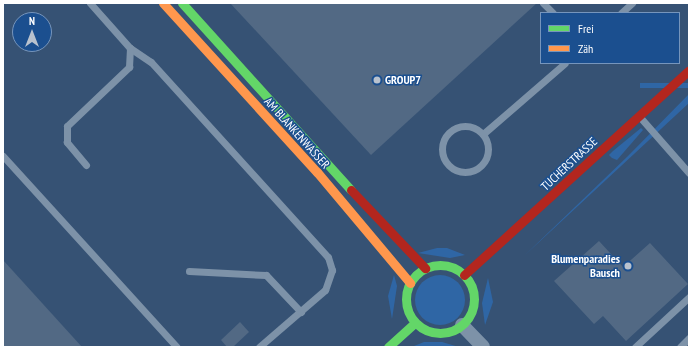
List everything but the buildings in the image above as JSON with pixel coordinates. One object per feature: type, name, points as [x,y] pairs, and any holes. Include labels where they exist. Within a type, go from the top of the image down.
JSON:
[{"type":"street","name":"AM BLANKENWASSER","points":[[163,3],[317,172],[410,283]]},
{"type":"street","name":"AM BLANKENWASSER","points":[[182,3],[398,242],[425,268]]},
{"type":"street","name":"TUCHERSTRASSE","points":[[464,275],[689,70]]},
{"type":"street","points":[[446,266],[464,275],[471,285],[474,306],[462,325],[439,333],[415,323],[405,302],[410,283],[425,268],[446,266]]},
{"type":"street","points":[[388,347],[415,323]]},
{"type":"street","points":[[462,325],[483,347]]},
{"type":"lane","points":[[90,3],[130,48],[151,62],[325,251],[332,264],[329,284],[301,312],[259,347]]},
{"type":"lane","points":[[544,3],[552,12]]},
{"type":"lane","points":[[622,12],[632,3]]},
{"type":"lane","points":[[86,164],[67,142],[67,126],[129,66],[130,48]]},
{"type":"lane","points":[[482,134],[564,64]]},
{"type":"lane","points":[[639,116],[689,173]]},
{"type":"lane","points":[[463,126],[482,134],[488,149],[478,168],[463,172],[450,166],[443,153],[447,136],[463,126]]},
{"type":"lane","points":[[3,156],[177,347]]},
{"type":"lane","points":[[190,271],[266,274],[301,312]]},
{"type":"lane","points":[[636,347],[689,297]]},
{"type":"lane","points":[[680,347],[689,338]]},
{"type":"shaded area","points":[[640,83],[689,83],[689,88],[640,88]]},
{"type":"shaded area","points":[[689,94],[689,103],[524,256],[628,156]]},
{"type":"shaded area","points":[[641,128],[643,130],[617,160],[609,155],[613,151]]},
{"type":"shaded area","points":[[437,248],[447,248],[465,255],[450,258],[418,253]]},
{"type":"shaded area","points":[[394,275],[397,286],[392,319],[388,296]]},
{"type":"shaded area","points":[[440,275],[454,279],[461,286],[465,300],[461,314],[454,321],[440,325],[426,321],[419,314],[415,300],[419,286],[426,279]]},
{"type":"shaded area","points":[[488,278],[493,302],[485,325],[482,303]]},
{"type":"shaded area","points":[[424,342],[442,342],[459,347],[414,346]]},
{"type":"traffic: fast","points":[[182,3],[351,190]]},
{"type":"traffic: fast","points":[[440,265],[453,268],[464,275],[471,286],[474,299],[471,312],[464,323],[453,330],[440,333],[427,330],[416,323],[409,312],[406,299],[409,286],[416,275],[427,268],[440,265]]},
{"type":"traffic: fast","points":[[388,347],[415,323]]},
{"type":"traffic: slow","points":[[163,3],[317,172],[410,283]]},
{"type":"traffic: jam","points":[[464,275],[689,70]]},
{"type":"traffic: jam","points":[[351,190],[425,268]]},
{"type":"place","name":"GROUP7","points":[[377,80]]},
{"type":"place","name":"Blumenparadies Bausch","points":[[628,266]]}]
